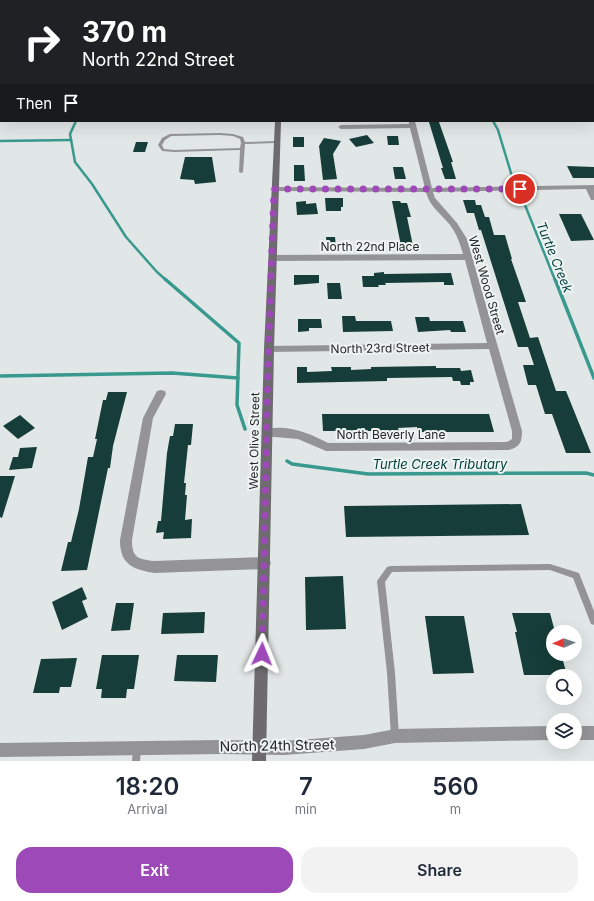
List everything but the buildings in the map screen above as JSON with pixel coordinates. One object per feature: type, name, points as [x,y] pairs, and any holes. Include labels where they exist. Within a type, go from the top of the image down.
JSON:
[{"type":"main road","points":[[254,0],[280,0]]},
{"type":"main road","points":[[445,0],[470,0]]},
{"type":"main road","points":[[494,0],[501,0]]},
{"type":"main road","name":"West Olive Street","points":[[259,755],[265,563],[269,349],[274,189],[278,122]]},
{"type":"street","points":[[341,127],[413,124]]},
{"type":"street","name":"West Wood Street","points":[[413,124],[428,190],[432,200],[464,239],[516,431],[517,440]]},
{"type":"street","points":[[274,189],[428,190],[591,187],[594,198]]},
{"type":"street","name":"North 22nd Place","points":[[273,258],[468,257]]},
{"type":"street","name":"North 23rd Street","points":[[269,349],[492,346]]},
{"type":"street","points":[[161,394],[148,418],[126,540],[126,550],[130,559],[141,565],[154,567],[265,563]]},
{"type":"street","name":"North Beverly Lane","points":[[267,433],[296,434],[312,439],[326,447],[509,446],[517,440]]},
{"type":"street","name":"North 24th Street","points":[[0,750],[137,754],[221,747],[259,755],[364,742],[395,736],[546,733]]},
{"type":"street","points":[[582,733],[594,733]]},
{"type":"lane","points":[[241,172],[243,143],[242,138],[233,135],[220,134],[170,135],[163,138],[160,144],[163,150],[174,151],[242,149]]},
{"type":"lane","points":[[243,143],[277,142]]},
{"type":"lane","points":[[395,736],[391,673],[381,581],[390,569],[550,567],[576,575],[594,621]]},
{"type":"waterway","name":"Turtle Creek Tributary","points":[[76,122],[70,134],[75,162],[92,184],[126,237],[166,280]]},
{"type":"waterway","name":"Turtle Creek","points":[[494,122],[498,130],[514,183],[523,200],[555,280]]},
{"type":"waterway","points":[[0,141],[71,140]]},
{"type":"waterway","name":"Turtle Creek Tributary","points":[[165,279],[239,343],[238,378]]},
{"type":"waterway","name":"Turtle Creek","points":[[555,279],[594,378]]},
{"type":"waterway","points":[[0,376],[172,373],[238,378]]},
{"type":"waterway","name":"Turtle Creek Tributary","points":[[238,378],[237,405],[245,429]]},
{"type":"waterway","name":"Turtle Creek Tributary","points":[[287,461],[292,464],[368,474],[586,473],[594,475]]},
{"type":"route","points":[[262,654],[268,363],[273,258],[274,189],[520,189]]}]
